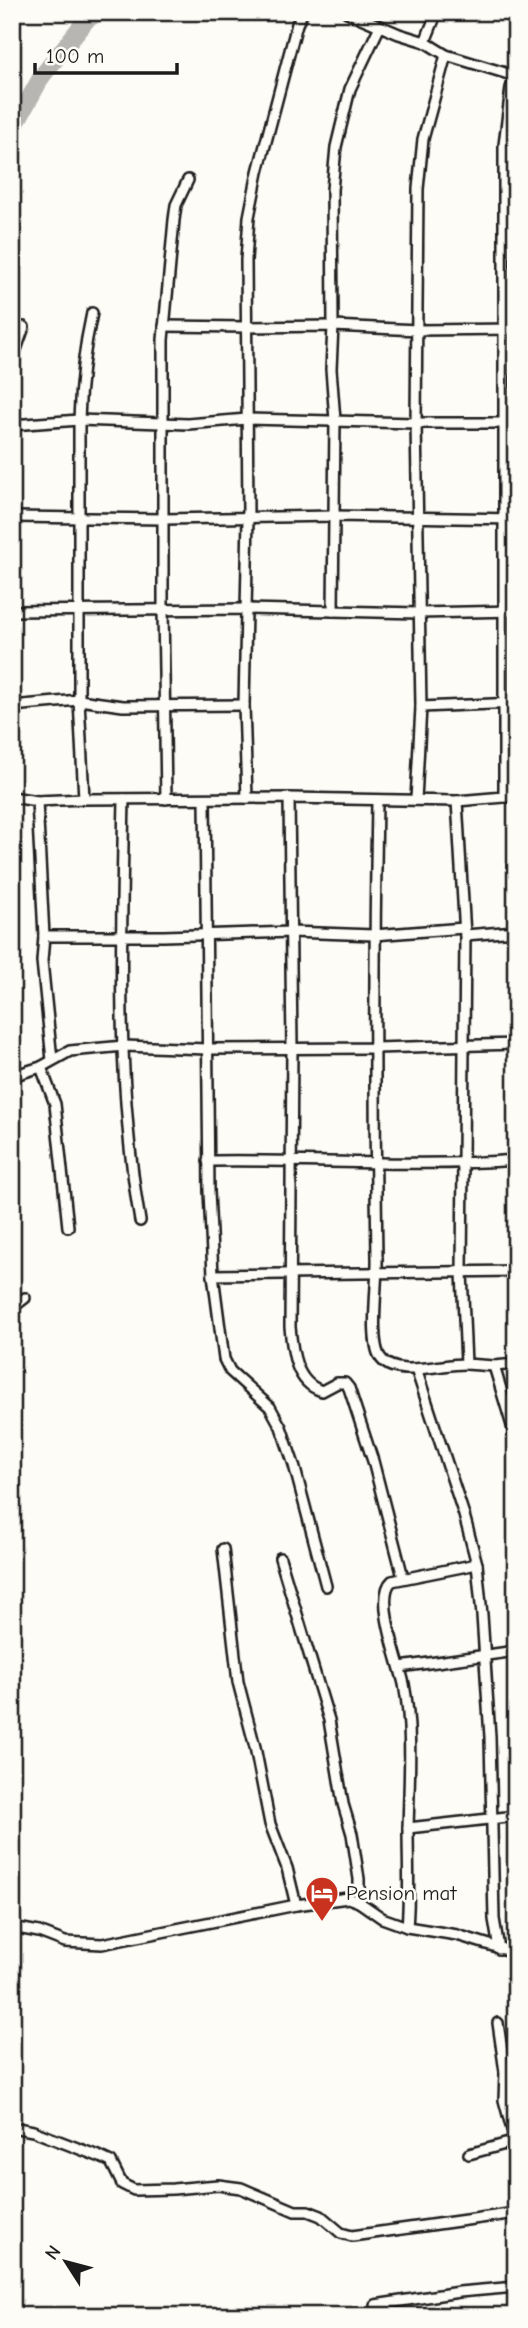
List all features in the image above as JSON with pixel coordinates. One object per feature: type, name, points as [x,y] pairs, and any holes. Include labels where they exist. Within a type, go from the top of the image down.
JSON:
[{"type":"street","points":[[247,798],[244,705],[248,517],[246,260],[249,217],[271,116],[297,24],[303,12]]},
{"type":"street","points":[[347,12],[425,42],[446,55],[515,75],[504,145],[504,797]]},
{"type":"street","points":[[425,42],[437,12]]},
{"type":"street","points":[[333,611],[335,420],[331,369],[334,326],[332,203],[336,147],[350,89],[380,26]]},
{"type":"street","points":[[416,800],[421,707],[416,424],[418,188],[424,139],[446,55]]},
{"type":"street","points":[[166,799],[163,609],[164,326],[175,212],[188,180]]},
{"type":"street","points":[[83,799],[79,700],[79,420],[80,381],[92,313]]},
{"type":"street","points":[[164,326],[516,329]]},
{"type":"street","points":[[12,361],[24,327]]},
{"type":"street","points":[[12,425],[79,420],[188,424],[247,419],[416,424],[516,423]]},
{"type":"street","points":[[12,517],[164,519],[335,516],[516,519]]},
{"type":"street","points":[[12,611],[516,611]]},
{"type":"street","points":[[12,706],[79,700],[123,706],[244,705]]},
{"type":"street","points":[[421,707],[516,703]]},
{"type":"street","points":[[12,797],[37,801],[289,798],[457,801],[516,797]]},
{"type":"street","points":[[289,798],[292,1348],[298,1370],[315,1389],[322,1391],[345,1382],[349,1388],[373,1461],[403,1577]]},
{"type":"street","points":[[124,799],[121,936],[124,1046],[131,1170],[140,1221]]},
{"type":"street","points":[[205,799],[208,1161],[213,1275],[224,1359],[230,1371],[270,1407],[281,1426],[326,1586]]},
{"type":"street","points":[[377,800],[374,935],[378,1273],[375,1342],[378,1356],[396,1369],[516,1364]]},
{"type":"street","points":[[37,801],[44,936],[42,961],[51,1060]]},
{"type":"street","points":[[457,801],[465,931],[462,1272],[466,1364]]},
{"type":"street","points":[[44,936],[291,932],[374,935],[516,931]]},
{"type":"street","points":[[12,1076],[41,1067],[71,1051],[124,1046],[207,1049],[516,1044]]},
{"type":"street","points":[[41,1067],[55,1104],[68,1227]]},
{"type":"street","points":[[208,1161],[292,1160],[376,1164],[516,1160]]},
{"type":"street","points":[[213,1275],[516,1271]]},
{"type":"street","points":[[12,1308],[24,1298]]},
{"type":"street","points":[[494,1366],[516,1439]]},
{"type":"street","points":[[416,1369],[464,1515],[477,1564],[485,1656],[494,1919],[499,1949]]},
{"type":"street","points":[[223,1549],[238,1682],[255,1747],[270,1824],[296,1905]]},
{"type":"street","points":[[280,1558],[329,1720],[343,1804],[352,1834],[359,1879],[359,1902]]},
{"type":"street","points":[[407,1927],[410,1892],[408,1719],[400,1667],[384,1596],[387,1585],[403,1577],[477,1564]]},
{"type":"street","points":[[400,1667],[516,1651]]},
{"type":"street","points":[[408,1828],[516,1816]]},
{"type":"street","points":[[12,1927],[39,1932],[65,1942],[102,1944],[296,1905],[348,1898],[407,1927],[457,1935],[516,1953]]},
{"type":"street","points":[[469,2154],[515,2141],[503,2100],[505,2072],[498,2023]]},
{"type":"street","points":[[505,2072],[516,2070]]},
{"type":"street","points":[[12,2127],[33,2131],[111,2162],[122,2184],[134,2190],[218,2185],[241,2188],[295,2211],[308,2211],[321,2216],[341,2233],[352,2236],[516,2213]]},
{"type":"street","points":[[375,2305],[459,2292],[516,2287]]},
{"type":"waterway","points":[[12,130],[42,76],[87,19],[99,12]]},
{"type":"place","name":"Pension mat","points":[[322,1923]]}]
